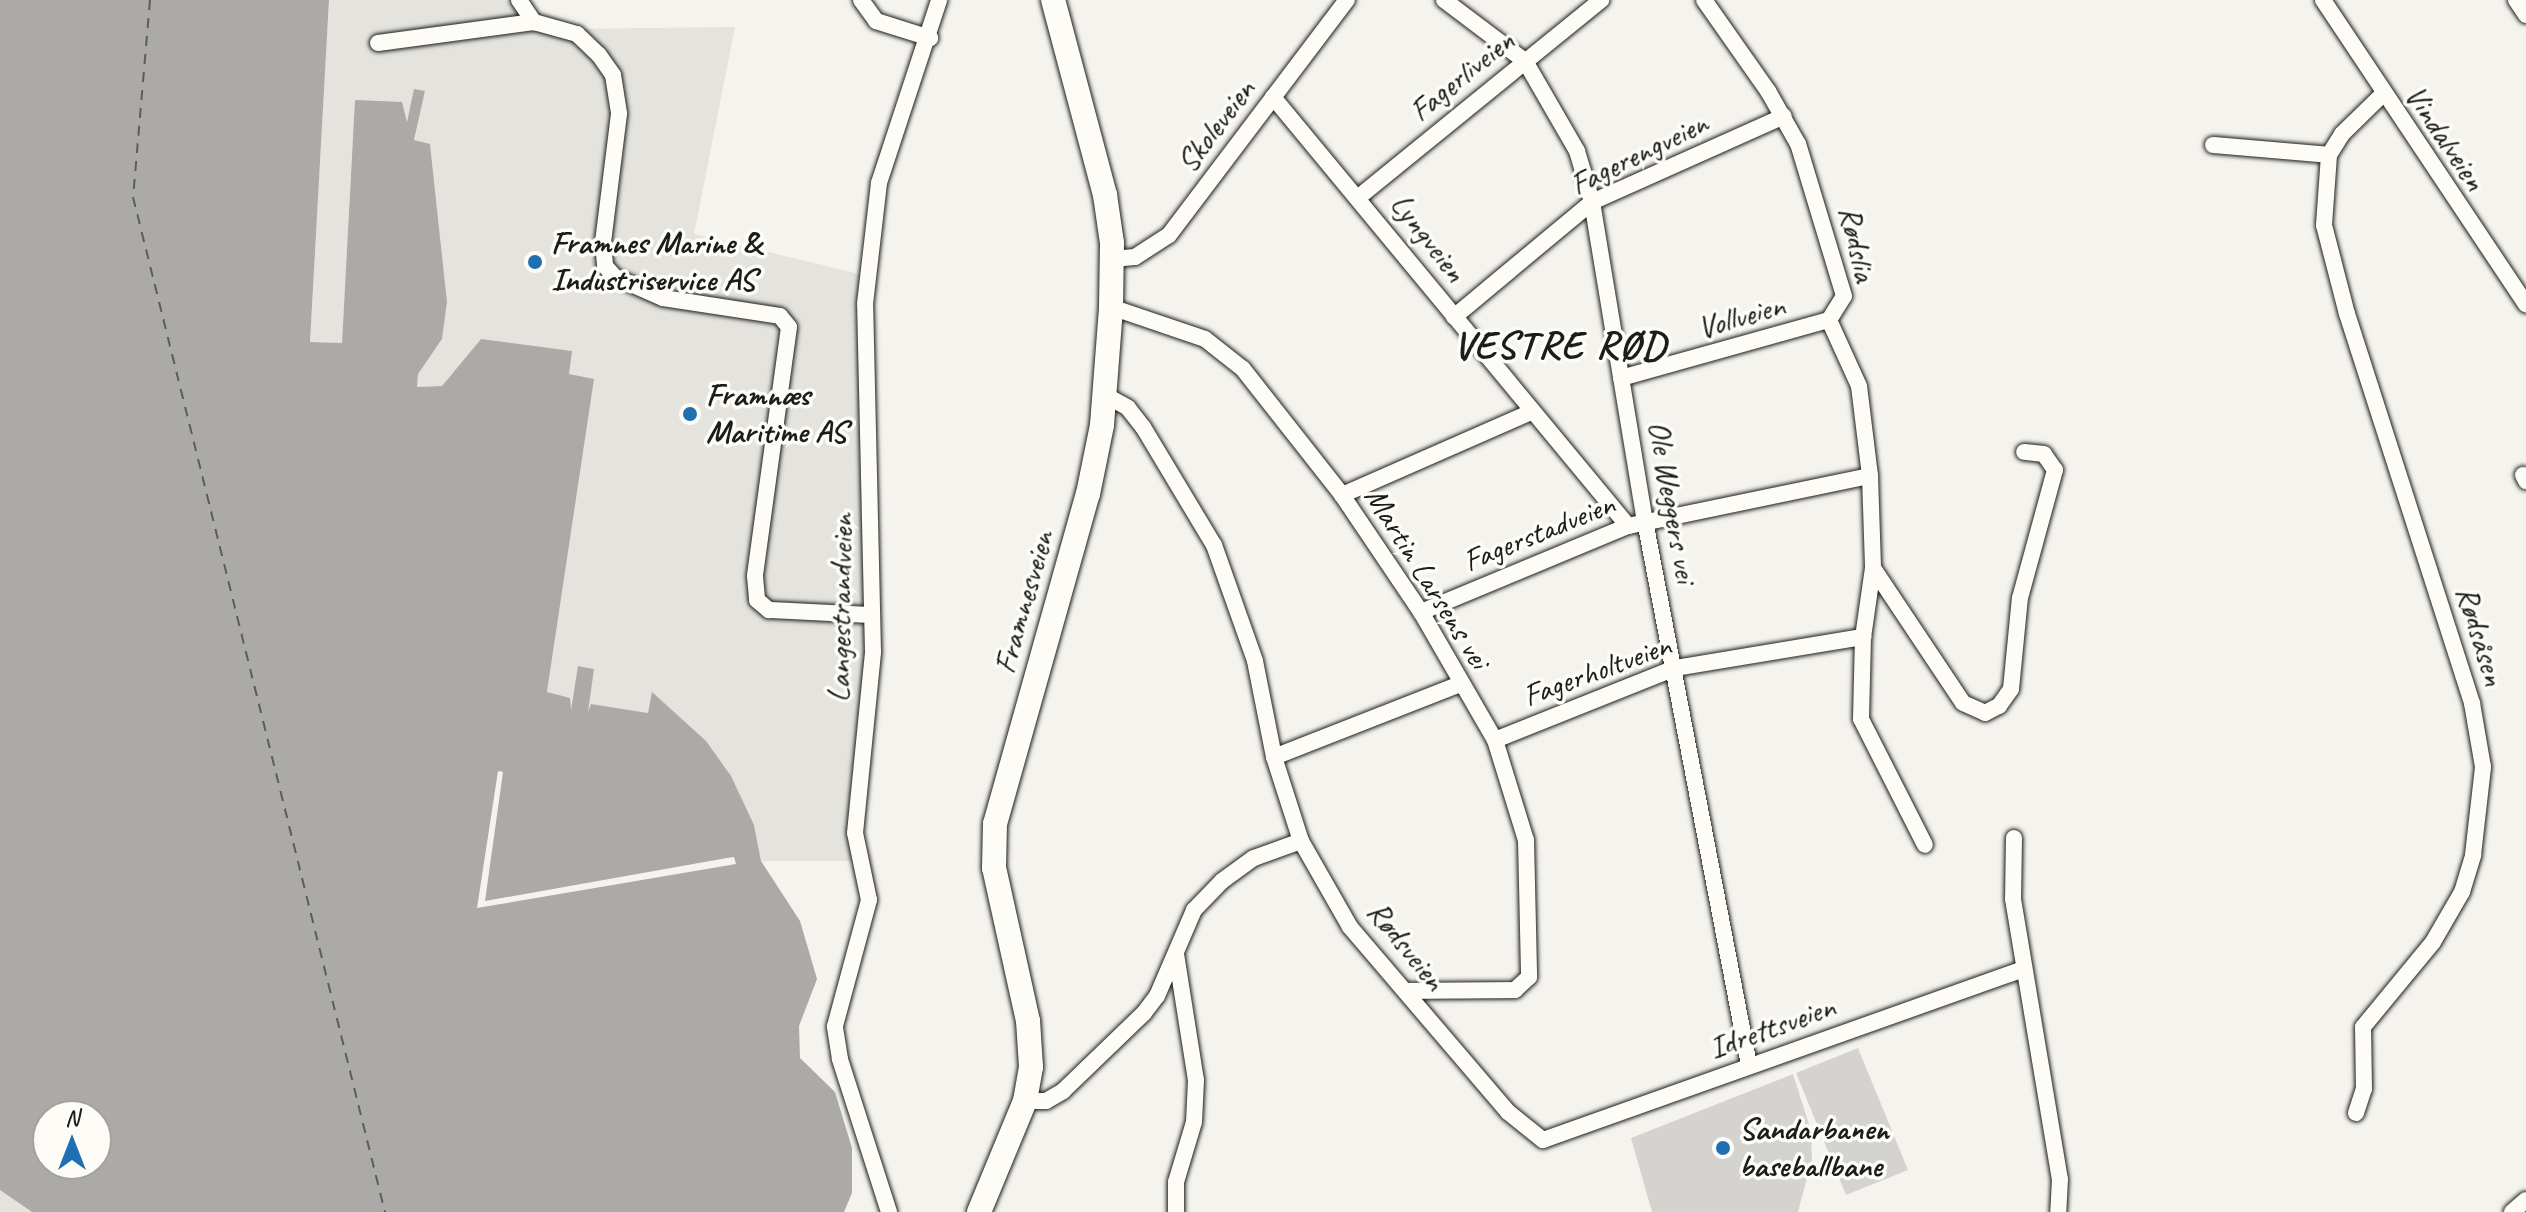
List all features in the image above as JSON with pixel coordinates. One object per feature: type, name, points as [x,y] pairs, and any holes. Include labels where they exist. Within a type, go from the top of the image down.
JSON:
[{"type":"main road","name":"Framnesveien","points":[[979,1212],[1025,1101],[1028,1021],[998,891],[995,824],[1088,494],[1105,395],[1111,307],[1112,259],[1097,158],[1053,0]]},
{"type":"street","points":[[519,0],[534,22]]},
{"type":"street","points":[[861,0],[876,21],[930,38]]},
{"type":"street","name":"Langestrandveien","points":[[889,1212],[840,1059],[835,1026],[869,900],[855,833],[873,652],[864,355],[868,262],[879,183],[930,38],[939,0]]},
{"type":"street","name":"Skoleveien","points":[[1112,259],[1135,257],[1169,235],[1347,0]]},
{"type":"street","name":"Ole Weggers vei","points":[[1444,0],[1525,61],[1577,151],[1592,202],[1645,521],[1749,1065]]},
{"type":"street","name":"Fagerliveien","points":[[1360,196],[1601,0]]},
{"type":"street","name":"Rødslia","points":[[1704,0],[1784,116],[1814,184],[1838,268],[1844,296],[1829,320],[1859,386],[1870,476],[1873,568],[1863,637],[1864,731],[1925,845]]},
{"type":"street","name":"Vindalveien","points":[[2323,0],[2382,95],[2526,304]]},
{"type":"street","points":[[2516,0],[2526,15]]},
{"type":"street","points":[[378,43],[534,22],[565,29],[590,45],[607,66],[618,92],[605,266],[615,277],[663,298],[780,316],[789,327],[755,576],[761,606],[872,615]]},
{"type":"street","name":"Rødsåsen","points":[[2356,1113],[2364,1089],[2363,1027],[2433,942],[2462,892],[2473,855],[2483,767],[2472,703],[2328,251],[2322,207],[2329,155],[2342,134],[2382,95]]},
{"type":"street","name":"Lyngveien","points":[[1273,97],[1360,196],[1531,412],[1628,526]]},
{"type":"street","name":"Fagerengveien","points":[[1454,317],[1592,202],[1784,116]]},
{"type":"street","points":[[2213,145],[2329,155]]},
{"type":"street","name":"Martin Larsens vei","points":[[1111,307],[1176,326],[1227,352],[1342,495],[1421,612],[1495,740],[1526,840],[1526,985],[1515,990],[1406,991]]},
{"type":"street","name":"Vollveien","points":[[1621,378],[1829,320]]},
{"type":"street","name":"Rødsveien","points":[[1105,395],[1128,408],[1143,427],[1214,545],[1255,661],[1274,757],[1301,841],[1350,927],[1508,1112],[1543,1140]]},
{"type":"street","points":[[1342,495],[1531,412]]},
{"type":"street","points":[[1873,568],[1963,703],[1985,713],[1999,706],[2011,689],[2020,598],[2055,470],[2044,454],[2024,452]]},
{"type":"street","name":"Fagerstadveien","points":[[1421,612],[1628,526],[1870,476]]},
{"type":"street","name":"Fagerholtveien","points":[[1495,740],[1675,668],[1863,637]]},
{"type":"street","points":[[1274,757],[1460,684]]},
{"type":"street","points":[[2014,838],[2013,899],[2021,970],[2060,1179],[2058,1212]]},
{"type":"street","points":[[1025,1101],[1046,1101],[1063,1091],[1125,1033],[1157,996],[1194,910],[1222,881],[1254,858],[1301,841]]},
{"type":"street","points":[[1175,951],[1196,1080],[1194,1122],[1176,1182],[1176,1212]]},
{"type":"street","name":"Idrettsveien","points":[[1543,1140],[2021,970]]},
{"type":"street","points":[[2512,1212],[2526,1200]]},
{"type":"shaded area","points":[[0,0],[329,0],[310,342],[342,343],[355,100],[402,102],[407,122],[414,89],[425,91],[414,140],[430,144],[447,302],[442,339],[418,374],[417,387],[442,386],[481,339],[572,351],[569,374],[594,379],[547,692],[570,698],[571,710],[578,666],[594,669],[588,712],[591,704],[648,713],[652,692],[706,741],[731,776],[754,825],[761,861],[800,921],[817,979],[799,1026],[800,1058],[835,1092],[852,1148],[852,1193],[844,1212],[32,1212],[0,1190]]},
{"type":"shaded area","points":[[329,0],[520,0],[534,22],[565,29],[735,27],[694,234],[867,276],[873,652],[858,861],[761,861],[754,825],[652,694],[648,713],[591,704],[587,712],[594,669],[579,666],[571,710],[547,693],[594,379],[569,374],[571,351],[481,339],[442,386],[417,387],[418,374],[442,339],[447,302],[430,144],[414,141],[425,91],[414,90],[407,122],[355,100],[342,343],[310,342]]},
{"type":"shaded area","points":[[1858,1048],[1908,1170],[1846,1195],[1796,1073]]},
{"type":"shaded area","name":"Sandarbanen baseballbane","points":[[1793,1074],[1811,1131],[1812,1159],[1798,1212],[1652,1212],[1631,1138]]},
{"type":"shaded area","points":[[0,1190],[32,1212],[0,1212]]},
{"type":"pier","points":[[498,771],[503,772],[485,901],[727,858],[734,857],[736,864],[477,908]]},
{"type":"ferry route","points":[[150,0],[133,197],[385,1212]]},
{"type":"place","name":"Framnes Marine & Industriservice AS","points":[[535,262]]},
{"type":"place","name":"Framnæs Maritime AS","points":[[690,414]]},
{"type":"place","name":"Sandarbanen baseballbane","points":[[1723,1148]]},
{"type":"district","name":"VESTRE RØD","points":[[1560,345]]}]
